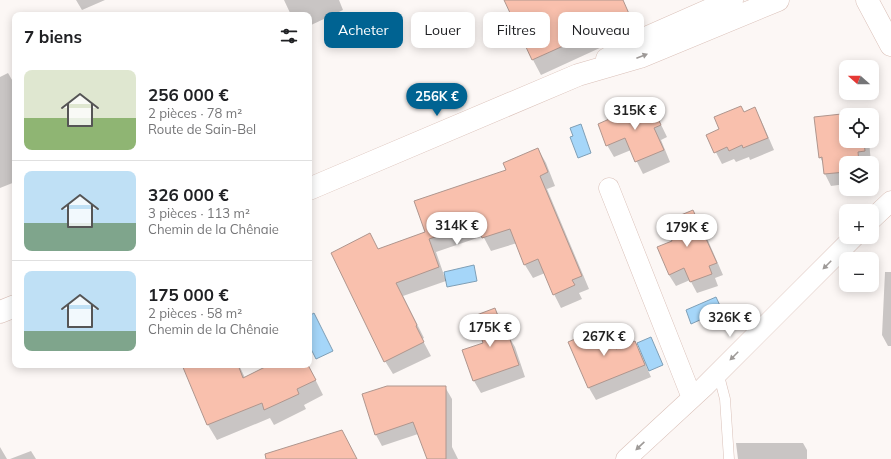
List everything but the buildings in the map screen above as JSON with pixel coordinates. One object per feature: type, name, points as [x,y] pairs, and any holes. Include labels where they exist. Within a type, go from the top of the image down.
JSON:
[{"type":"main road","points":[[578,75],[632,44],[732,0]]},
{"type":"main road","points":[[312,188],[578,75],[640,57],[778,0]]},
{"type":"main road","points":[[867,0],[891,45]]},
{"type":"main road","points":[[0,312],[12,307]]},
{"type":"street","points":[[608,188],[692,398]]},
{"type":"street","points":[[879,212],[891,201]]},
{"type":"street","points":[[626,459],[692,398],[847,244]]},
{"type":"lane","points":[[718,372],[725,400],[730,459]]},
{"type":"water","points":[[581,124],[591,153],[578,158],[570,137],[573,136],[570,128]]},
{"type":"water","points":[[474,265],[477,281],[447,287],[444,272]]},
{"type":"water","points":[[716,297],[722,310],[691,324],[686,310]]},
{"type":"water","points":[[314,313],[333,351],[316,359],[312,351],[312,314]]},
{"type":"water","points":[[651,337],[663,365],[649,371],[637,343]]}]
